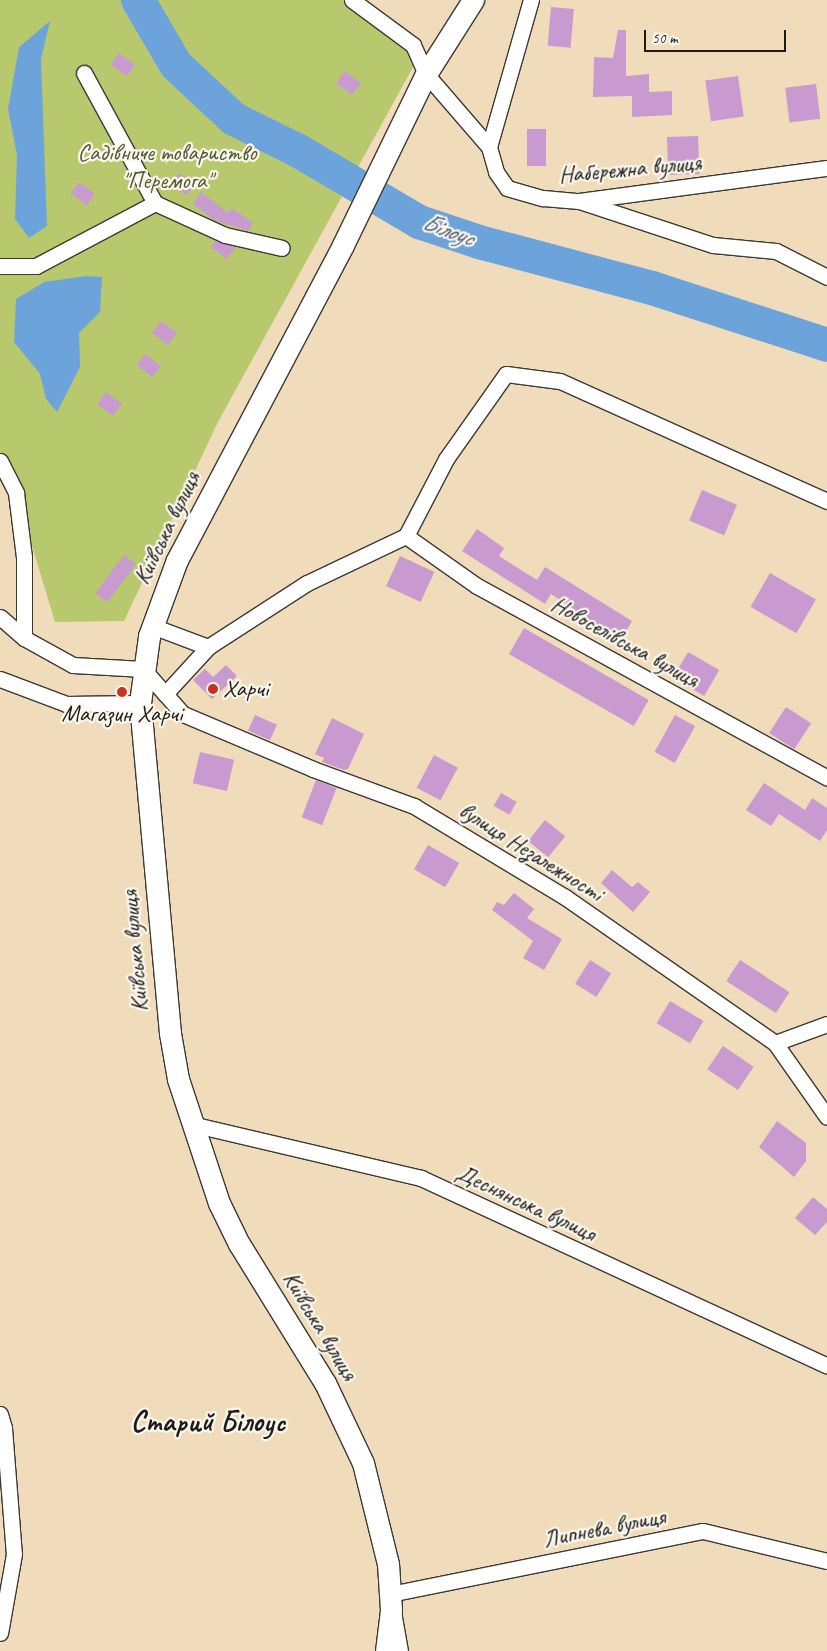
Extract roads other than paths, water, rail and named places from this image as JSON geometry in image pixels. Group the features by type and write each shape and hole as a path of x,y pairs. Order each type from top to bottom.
{"main road":[{"name":"Київська вулиця","path":"386,1651 390,1594 381,1524 363,1463 325,1383 239,1244 219,1202 191,1124 170,1033 140,703 143,670 152,626 177,560 342,245 426,74 473,0"}],"street":[{"name":"Набережна вулиця","path":"352,0 413,45 426,74 490,148 496,172 506,188 542,198 579,201 827,168"},
{"path":"490,148 531,0"},
{"path":"84,73 155,203 225,235 282,248"},
{"path":"579,201 713,245 776,251 827,277"},
{"path":"0,266 36,266 155,203"},
{"path":"165,694 208,646 307,583 406,536 446,459 506,374 560,381 827,501"},
{"path":"0,461 17,502 24,557 24,638"},
{"name":"Новоселівська вулиця","path":"406,536 477,586 827,778"},
{"path":"0,617 24,638 73,665 143,670"},
{"path":"152,626 208,646"},
{"name":"вулиця Незалежності","path":"143,670 183,714 313,769 414,806 565,897 775,1043 827,1117"},
{"path":"0,679 66,704 140,703"},
{"path":"775,1043 827,1024"},
{"name":"Деснянська вулиця","path":"191,1124 421,1178 827,1366"},
{"path":"0,1414 4,1428 14,1554 0,1633"},
{"name":"Липнева вулиця","path":"390,1594 703,1531 827,1561"},
{"path":"390,1594 400,1651"}],"water":[{"path":"50,21 41,59 47,226 29,238 15,219 17,155 8,109 19,47"},
{"path":"86,276 102,277 100,312 79,333 80,367 57,412 46,399 40,374 14,342 16,299 44,282"}],"waterway":[{"name":"Білоус","path":"138,0 176,65 234,119 297,150 419,222 479,242 652,288 827,345"}],"place":[{"name":"Харчі","path":"213,689"},
{"name":"Магазин Харчі","path":"122,692"}],"district":[{"name":"Старий Білоус","path":"208,1422"}],"park label":[{"name":"Садівниче товариство \"Перемога\"","path":"167,167"}]}
